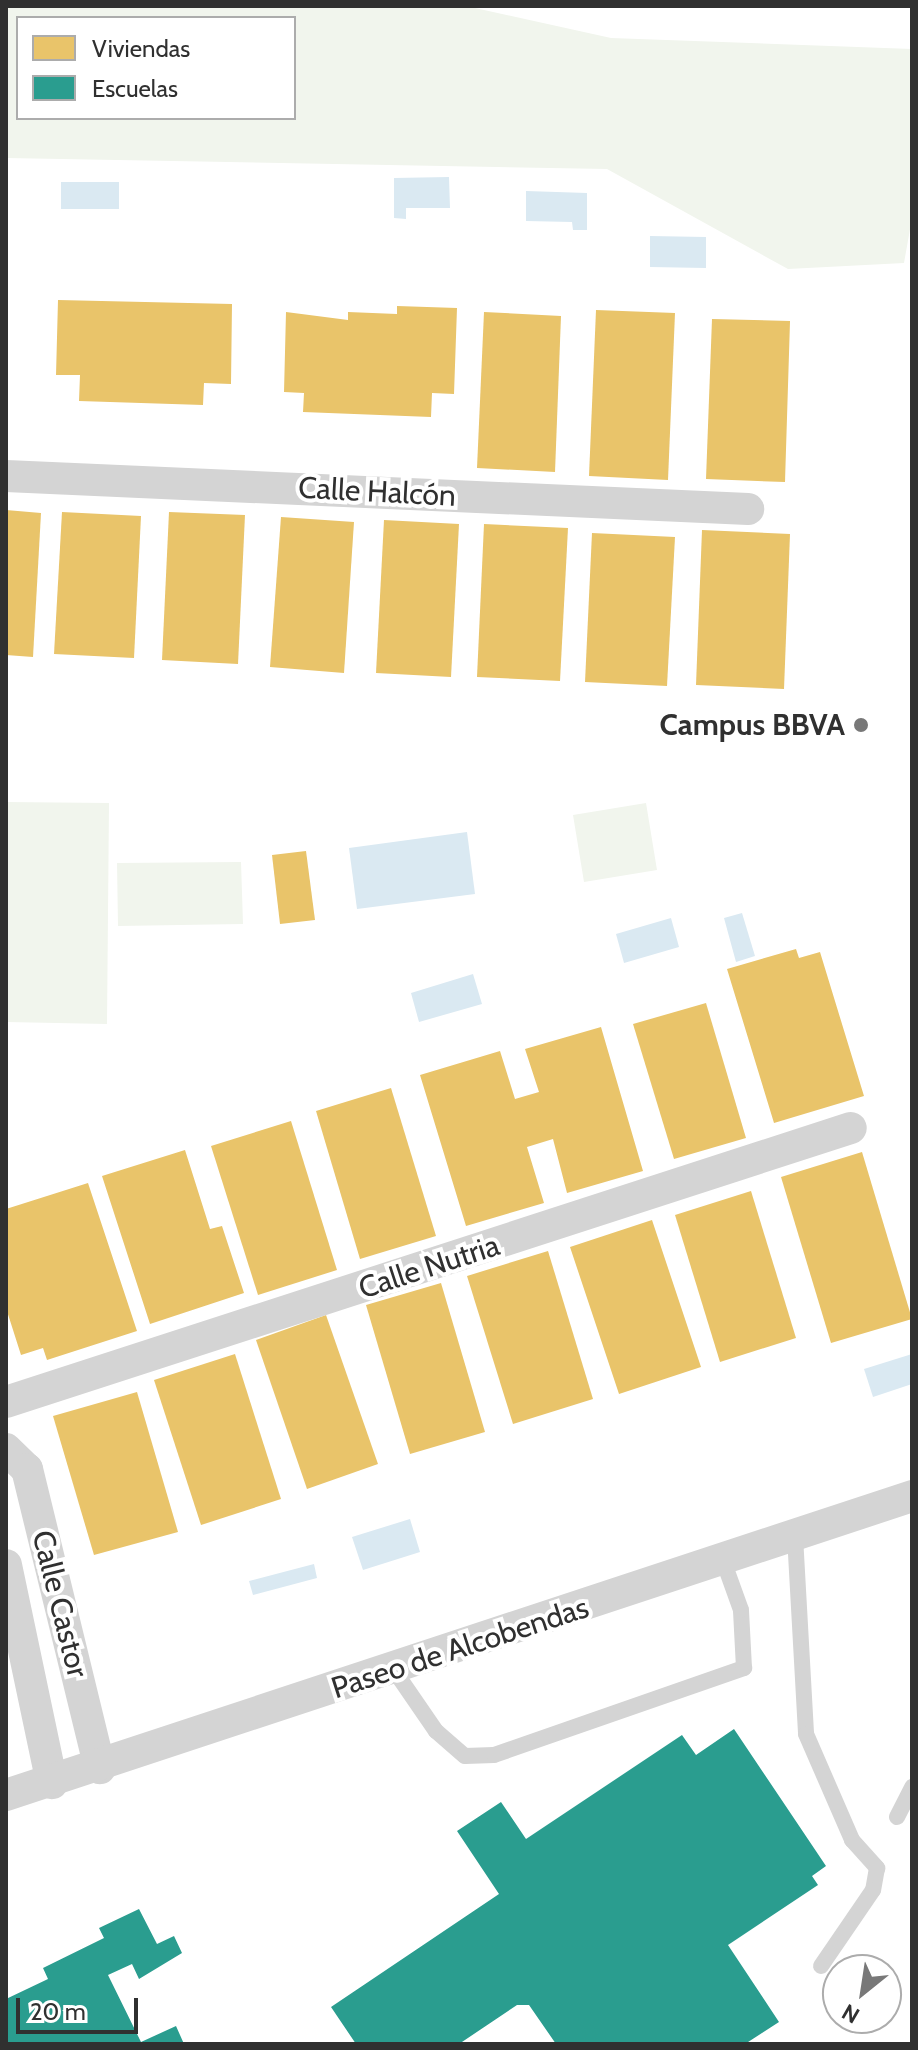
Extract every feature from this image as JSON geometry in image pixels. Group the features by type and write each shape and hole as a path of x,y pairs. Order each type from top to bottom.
{"street":[{"name":"Calle Halcón","path":"6,476 748,509"},
{"name":"Calle Nutria","path":"6,1402 851,1128"},
{"name":"Calle Castor","path":"6,1449 27,1469 100,1768"},
{"name":"Paseo de Alcobendas","path":"6,1795 100,1768 912,1496"},
{"name":"Calle Castor","path":"6,1565 52,1783"}],"lane":[{"path":"795,1536 806,1734 852,1840 877,1868 873,1890 821,1966"},
{"path":"394,1670 436,1731 465,1756 494,1755 744,1668 741,1610 723,1560"},
{"path":"897,1817 912,1787"}],"shaded area":[{"path":"6,6 466,6 611,38 912,49 912,218 904,263 788,269 607,169 6,158"},
{"path":"449,177 450,208 406,208 406,219 394,218 394,178"},
{"path":"61,182 119,182 119,209 61,209"},
{"path":"526,191 587,193 587,230 573,230 572,222 526,221"},
{"path":"650,236 706,237 706,268 650,267"},
{"path":"6,802 109,803 107,1024 6,1022"},
{"path":"646,803 657,870 584,882 573,815"},
{"path":"467,832 475,894 357,909 349,848"},
{"path":"241,862 243,924 118,926 117,863"},
{"path":"742,913 755,956 736,962 724,918"},
{"path":"671,918 679,947 624,963 616,934"},
{"path":"473,974 482,1004 419,1022 411,993"},
{"path":"912,1354 912,1384 873,1397 864,1369"},
{"path":"410,1519 420,1552 363,1570 352,1537"},
{"path":"314,1564 317,1578 253,1595 249,1581"}],"building: Viviendas":[{"path":"58,300 232,304 231,384 204,383 203,405 79,401 80,375 56,375"},
{"path":"397,306 457,308 454,394 432,393 431,417 303,412 304,393 284,392 286,312 348,320 348,312 397,314"},
{"path":"596,310 675,313 668,480 589,476"},
{"path":"484,312 561,316 555,472 477,468"},
{"path":"712,319 790,321 785,482 706,479"},
{"path":"6,510 41,513 33,657 6,655"},
{"path":"62,512 141,516 134,658 54,654"},
{"path":"169,512 245,515 238,664 162,660"},
{"path":"281,517 354,522 344,673 270,667"},
{"path":"384,520 459,524 451,677 376,673"},
{"path":"484,524 568,528 560,681 477,677"},
{"path":"702,530 790,534 784,689 696,685"},
{"path":"592,533 675,537 667,686 585,682"},
{"path":"306,851 315,920 280,924 272,855"},
{"path":"796,949 799,958 820,952 864,1096 774,1123 727,969"},
{"path":"706,1003 746,1138 674,1159 633,1024"},
{"path":"601,1027 643,1171 567,1193 553,1139 527,1147 544,1203 466,1226 420,1075 500,1051 515,1099 539,1092 525,1049"},
{"path":"391,1088 436,1236 360,1259 316,1111"},
{"path":"291,1121 337,1270 258,1295 211,1146"},
{"path":"185,1150 210,1229 222,1226 244,1293 150,1324 102,1176"},
{"path":"862,1152 912,1319 831,1343 781,1177"},
{"path":"88,1183 137,1331 47,1360 43,1348 21,1355 6,1308 6,1209"},
{"path":"751,1191 796,1338 720,1362 675,1215"},
{"path":"652,1220 701,1367 619,1394 570,1247"},
{"path":"548,1251 593,1399 513,1424 467,1276"},
{"path":"441,1283 485,1432 410,1454 366,1305"},
{"path":"326,1315 378,1464 307,1489 256,1340"},
{"path":"235,1354 281,1499 201,1525 154,1380"},
{"path":"137,1392 178,1532 94,1555 53,1416"}],"building: Escuelas":[{"path":"734,1729 826,1866 812,1876 818,1885 728,1945 779,2022 745,2044 556,2044 529,2005 517,2005 459,2044 356,2044 331,2007 499,1894 457,1831 501,1802 526,1839 682,1735 696,1755"},
{"path":"139,1909 157,1944 174,1936 182,1953 139,1979 132,1964 108,1975 141,2042 176,2026 184,2044 6,2044 6,1999 48,1979 43,1968 104,1938 99,1928"}],"place":[{"name":"Campus BBVA","path":"861,725"}]}
